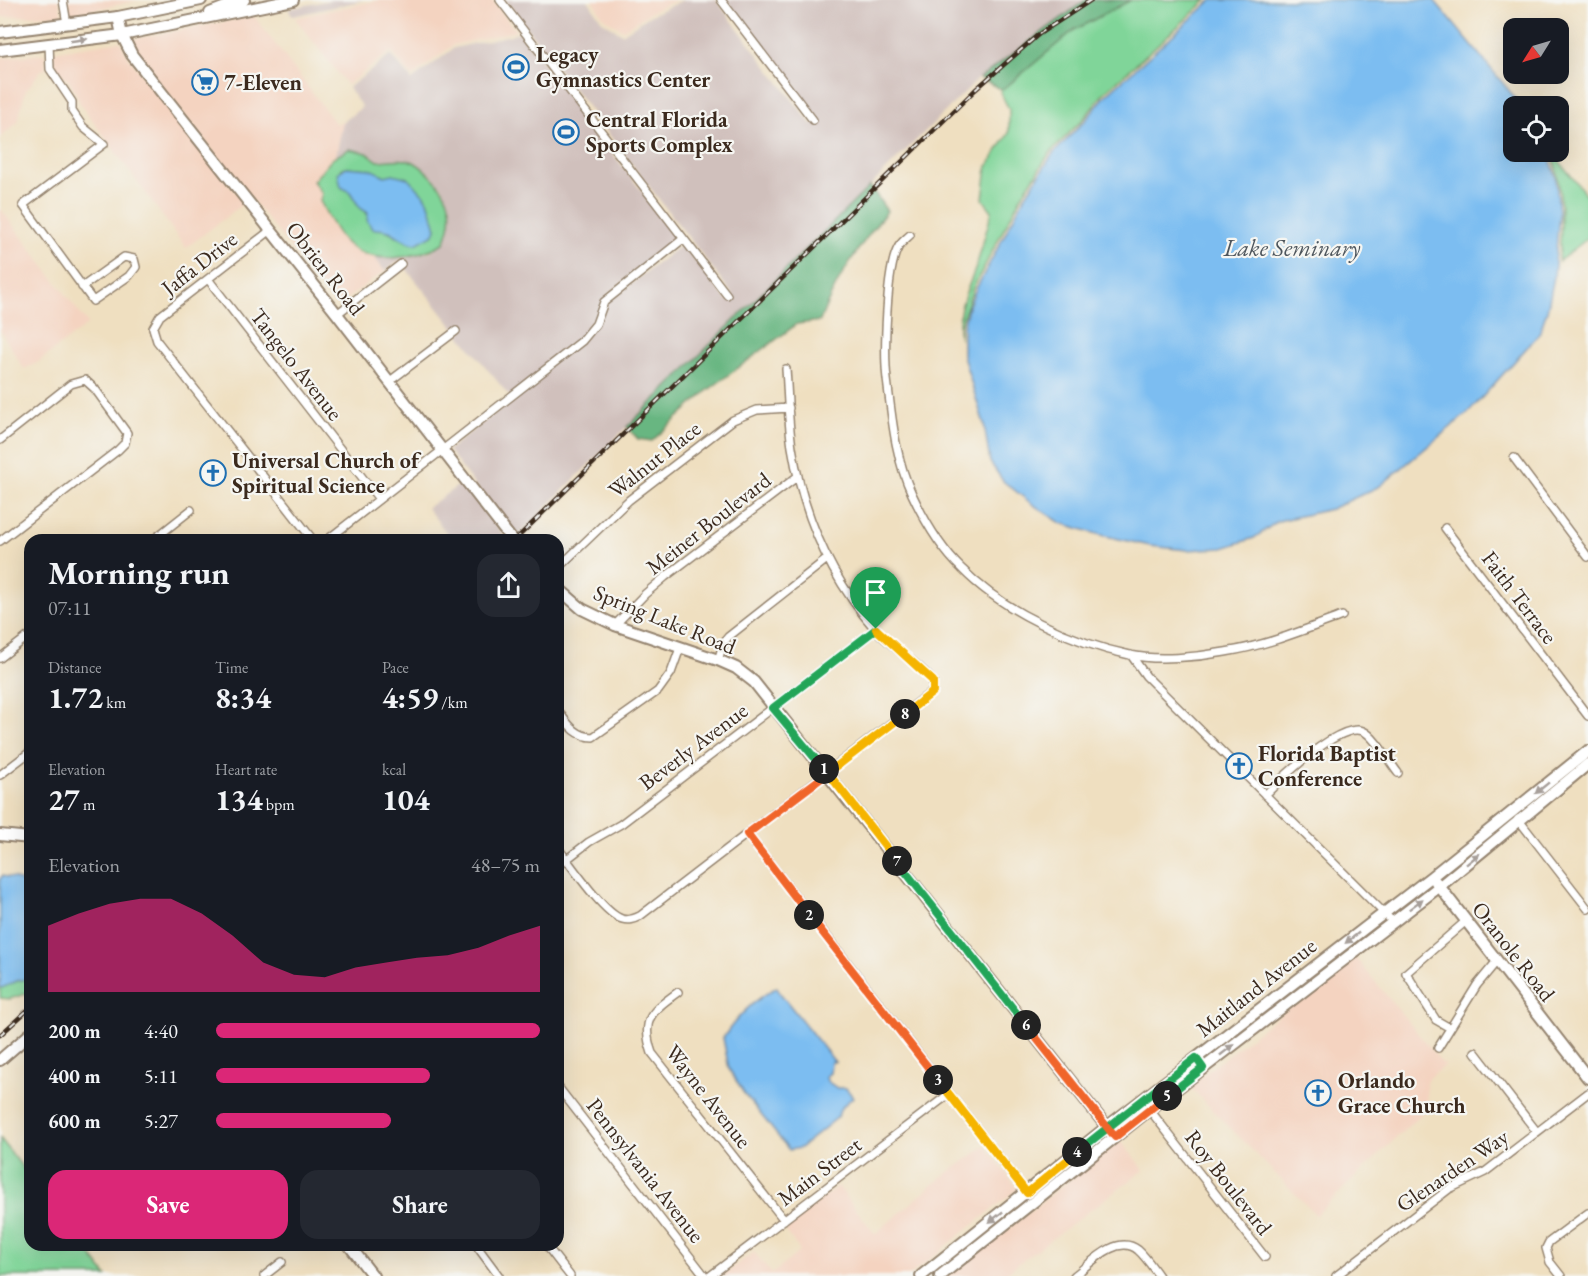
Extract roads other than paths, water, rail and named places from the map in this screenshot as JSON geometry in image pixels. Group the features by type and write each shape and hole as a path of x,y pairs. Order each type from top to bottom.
{"main road":[{"path":"0,32 118,17 201,0"},
{"path":"193,21 244,0"},
{"path":"0,50 122,35 193,21 256,4 293,0"},
{"name":"Obrien Road","path":"118,17 122,35 132,55 390,381 507,534"},
{"name":"Spring Lake Road","path":"564,593 582,609 615,625 718,660 736,668 754,682 1115,1137"},
{"name":"Maitland Avenue","path":"923,1275 1107,1127 1431,877 1588,752"},
{"name":"Maitland Avenue","path":"940,1276 1149,1110 1440,886 1588,764"},
{"path":"0,834 24,837"},
{"name":"Oranole Road","path":"1431,877 1588,1078"},
{"path":"1264,1006 1283,1006"},
{"path":"0,1060 24,1039"},
{"path":"354,1251 373,1276"}],"street":[{"path":"63,0 67,24"},
{"path":"500,0 728,295"},
{"path":"721,0 813,120"},
{"path":"49,45 50,69 72,102 72,111 83,127 104,144 23,204 82,287 93,301 129,276 136,267 134,259 124,257 82,287"},
{"name":"Jaffa Drive","path":"271,230 160,316 153,328 157,341 308,534"},
{"path":"910,235 897,249 888,299 886,369 896,445 911,494 944,548 962,569 987,591 1063,635 1131,655 1170,657 1232,651 1287,636 1342,616"},
{"path":"335,534 589,334 596,324 604,302 683,239"},
{"path":"337,314 401,264"},
{"name":"Tangelo Avenue","path":"208,279 379,500"},
{"path":"390,381 456,331"},
{"path":"564,856 608,911 624,920 640,916 928,696 934,687 929,677 876,629 856,604 827,559 812,525 798,477 792,446 786,369"},
{"path":"0,440 71,384 85,380 95,389 124,426 128,438 118,450 0,541"},
{"name":"Walnut Place","path":"564,562 629,500 733,420 757,410 789,408"},
{"path":"1514,458 1588,557"},
{"name":"Meiner Boulevard","path":"615,625 665,577 798,477"},
{"path":"161,534 191,510"},
{"name":"Faith Terrace","path":"1445,528 1588,716"},
{"path":"718,660 724,642 733,632 827,559"},
{"name":"Beverly Avenue","path":"564,862 590,842 621,824 876,629"},
{"path":"0,658 24,640"},
{"path":"564,719 569,726 585,737 593,737 658,691 671,674 680,648"},
{"path":"1131,655 1146,676 1393,922"},
{"path":"1265,795 1299,762 1352,730 1365,731 1398,773"},
{"path":"0,775 24,757"},
{"path":"1512,812 1588,909"},
{"path":"747,834 1034,1202"},
{"path":"1450,1028 1437,1020 1406,973 1466,921"},
{"path":"1438,1048 1477,984 1497,961"},
{"name":"Wayne Avenue","path":"678,992 654,1010 648,1019 646,1029 652,1053 784,1220"},
{"path":"1474,1052 1537,1132"},
{"path":"1196,1058 1203,1068"},
{"name":"Glenarden Way","path":"1336,1276 1449,1189 1485,1173 1588,1093"},
{"name":"Main Street","path":"710,1276 949,1094"},
{"name":"Pennsylvania Avenue","path":"564,1095 705,1276"},
{"name":"Roy Boulevard","path":"1142,1100 1265,1257"},
{"path":"1561,1276 1550,1262 1546,1248 1550,1242 1588,1213"},
{"path":"1074,1276 1109,1249 1119,1245 1134,1247 1140,1251 1159,1276"},
{"path":"480,1251 499,1276"},
{"path":"551,1251 570,1276"},
{"path":"264,1276 282,1262"}],"water":[{"name":"Lake Seminary","path":"1212,0 1434,0 1514,96 1503,96 1503,162 1551,162 1556,177 1559,214 1554,277 1547,311 1539,334 1470,411 1380,486 1331,509 1278,521 1254,538 1223,548 1187,550 1150,546 1061,523 1003,481 990,462 984,424 963,356 963,327 968,307 977,287 1023,200 1052,155 1106,95"},
{"path":"346,167 370,169 385,176 393,174 408,178 423,194 430,206 436,229 434,234 416,244 386,230 372,229 367,220 368,213 360,208 350,192 341,187 338,173"},
{"path":"2,876 14,878 24,883 24,979 2,988 0,987 0,879"},
{"path":"777,987 835,1062 831,1062 830,1073 826,1076 827,1081 837,1088 846,1088 853,1097 840,1109 838,1117 800,1148 789,1150 743,1092 729,1069 723,1038 747,1009"}],"railway":[{"path":"521,534 975,90 1039,34 1091,0"},
{"path":"0,1035 24,1013"}],"place":[{"name":"Legacy Gymnastics Center","path":"516,67"},
{"name":"7-Eleven","path":"205,82"},
{"name":"Central Florida Sports Complex","path":"566,132"},
{"name":"Universal Church of Spiritual Science","path":"213,473"},
{"name":"Florida Baptist Conference","path":"1239,766"},
{"name":"Orlando Grace Church","path":"1318,1093"}]}
